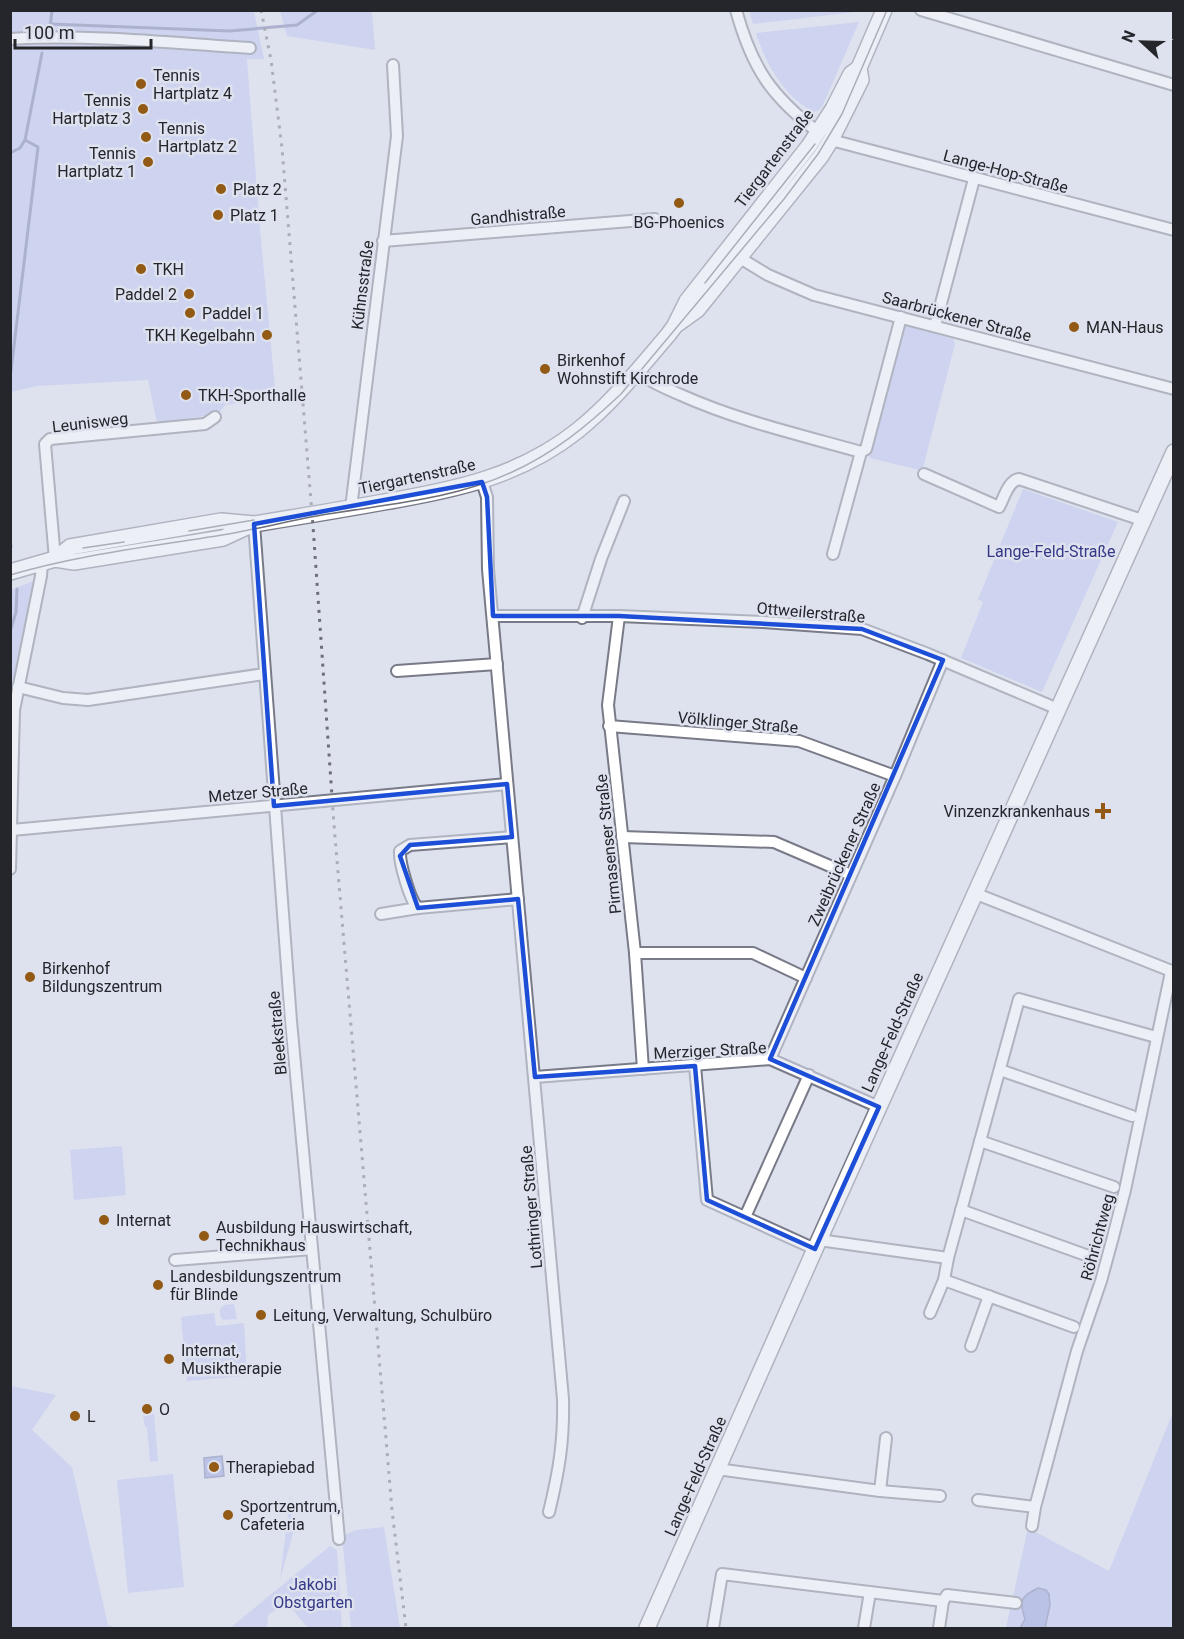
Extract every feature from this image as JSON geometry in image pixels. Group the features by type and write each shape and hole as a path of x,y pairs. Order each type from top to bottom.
{"main road":[{"name":"Tiergartenstraße","path":"674,327 697,310 801,182 825,136 833,110 851,74 860,68 884,10"},
{"name":"Tiergartenstraße","path":"10,572 48,561 74,562 223,538 254,524 447,491 482,482 546,453 575,432 613,398 637,372 674,327 687,301 707,273 795,164 825,136"},
{"name":"Lange-Feld-Straße","path":"647,1629 817,1244 1173,452"}],"street":[{"path":"736,10 749,52 767,83 779,99 825,136"},
{"path":"921,10 1173,85"},
{"path":"10,39 36,37 250,48"},
{"name":"Kühnsstraße","path":"351,508 397,136 393,65"},
{"name":"Lange-Hop-Straße","path":"825,136 974,179 1173,230"},
{"path":"935,326 974,179"},
{"name":"Gandhistraße","path":"383,241 655,219"},
{"name":"Saarbrückener Straße","path":"740,258 768,275 814,296 1173,389"},
{"path":"833,554 861,452 866,449 901,317"},
{"path":"637,372 646,380 700,404 762,425 861,452"},
{"name":"Leunisweg","path":"10,869 14,710 41,576 48,561 45,444 50,439 205,424 215,417"},
{"path":"924,474 999,507 1011,483 1014,479 1019,478 1142,520"},
{"name":"Lothringer Straße","path":"482,482 487,497 488,569 563,1399 564,1430 560,1469 549,1512"},
{"path":"582,618 607,540 624,501"},
{"name":"Bleekstraße","path":"254,524 291,1021 339,1539"},
{"name":"Ottweilerstraße","path":"493,616 582,618 619,616 862,629 943,660 1058,709"},
{"name":"Pirmasenser Straße","path":"619,616 608,705 609,726 635,953 643,1068"},
{"name":"Zweibrückener Straße","path":"770,1059 895,776 943,660"},
{"path":"398,671 497,664"},
{"path":"18,687 63,698 88,700 264,674"},
{"name":"Völklinger Straße","path":"609,726 799,741 895,776"},
{"name":"Metzer Straße","path":"12,830 507,784"},
{"path":"418,908 414,905 408,887 399,856 400,851 410,845 512,837"},
{"path":"622,837 774,842 851,875"},
{"path":"974,893 1172,972"},
{"path":"381,914 418,908 518,899"},
{"path":"635,953 753,953 806,978"},
{"name":"Röhrichtweg","path":"1032,1526 1035,1506 1074,1362 1107,1262 1125,1190 1156,1037 1172,972"},
{"path":"930,1313 944,1280 948,1258 1019,999 1156,1037"},
{"name":"Merziger Straße","path":"535,1077 770,1059 879,1107"},
{"path":"695,1066 706,1200 817,1244 948,1258"},
{"path":"1000,1070 1132,1116"},
{"path":"745,1217 808,1075"},
{"path":"980,1141 1114,1187"},
{"path":"961,1210 1094,1258"},
{"path":"175,1260 312,1249"},
{"path":"944,1280 1074,1327"},
{"path":"971,1346 989,1296"},
{"path":"880,1491 886,1438"},
{"path":"717,1469 880,1491 940,1496"},
{"path":"978,1500 1035,1506"},
{"path":"713,1629 722,1574 943,1601"},
{"path":"864,1629 870,1592"},
{"path":"939,1629 943,1601 947,1595 1016,1604"}],"highlighted area":[{"path":"482,482 487,497 493,616 619,616 862,629 943,660 770,1059 879,1107 815,1249 707,1200 695,1066 535,1077 518,899 418,908 400,856 410,845 512,837 507,784 274,806 254,524"}],"green space":[{"path":"749,10 864,11 753,24"},
{"name":"TKH","path":"11,11 254,11 264,59 247,59 276,398 225,405 218,414 157,423 148,380 37,386 11,392"},
{"path":"280,11 372,11 375,50 287,36"},
{"path":"859,22 822,107 814,112 794,98 777,78 756,33"},
{"path":"907,326 953,339 955,344 923,468 919,470 870,458 868,454 902,328"},
{"name":"Lange-Feld-Straße","path":"1023,489 1118,522 1042,692 961,658 983,602 978,599"},
{"path":"33,581 11,692 11,590"},
{"path":"122,1146 126,1195 74,1200 70,1150"},
{"path":"234,1304 237,1319 223,1320 220,1316 220,1309 224,1305"},
{"path":"214,1313 216,1326 244,1323 247,1376 187,1381 181,1317"},
{"path":"11,1386 56,1395 32,1430 72,1467 108,1625 116,1628 11,1628"},
{"path":"1173,1412 1173,1628 1006,1628 1028,1528 1109,1571"},
{"path":"154,1414 158,1461 150,1462 147,1427 145,1427 143,1415"},
{"path":"173,1474 184,1587 128,1593 117,1480"},
{"path":"290,1496 293,1523 296,1523 280,1580"},
{"path":"384,1527 400,1628 351,1628 342,1536 356,1530"},
{"name":"Jakobi Obstgarten","path":"330,1546 337,1550 342,1628 308,1628 286,1602 268,1615 267,1628 230,1628"}],"shaded area":[{"name":"Therapiebad","path":"222,1456 224,1476 205,1478 204,1458"},
{"path":"1038,1588 1046,1590 1049,1594 1050,1605 1045,1628 1020,1628 1025,1619 1022,1608 1024,1597"}],"waterway":[{"path":"50,28 52,10"},
{"path":"50,24 230,31 297,25 318,10"},
{"path":"10,379 38,147 25,140 42,53"},
{"path":"10,153 20,148 25,140"},
{"path":"10,538 11,547"},
{"path":"10,632 16,612 17,589"}],"tram line":[{"path":"10,575 94,555 234,533 316,516 444,495 489,482 526,465 555,448 621,394 784,199 818,154 842,114 887,10"},
{"path":"705,283 815,144"},
{"path":"189,531 254,520"},
{"path":"83,548 124,542"}],"railway":[{"path":"261,10 271,60 282,148 313,526 334,825 392,1510 406,1628"}],"place":[{"name":"Tennis Hartplatz 4","path":"141,84"},
{"name":"Tennis Hartplatz 3","path":"143,109"},
{"name":"Tennis Hartplatz 2","path":"146,137"},
{"name":"Tennis Hartplatz 1","path":"148,162"},
{"name":"Platz 2","path":"221,189"},
{"name":"BG-Phoenics","path":"679,203"},
{"name":"Platz 1","path":"218,215"},
{"name":"TKH","path":"141,269"},
{"name":"Paddel 2","path":"189,294"},
{"name":"Paddel 1","path":"190,313"},
{"name":"MAN-Haus","path":"1074,327"},
{"name":"TKH Kegelbahn","path":"267,335"},
{"name":"Birkenhof Wohnstift Kirchrode","path":"545,369"},
{"name":"TKH-Sporthalle","path":"186,395"},
{"name":"Vinzenzkrankenhaus","path":"1103,811"},
{"name":"Birkenhof Bildungszentrum","path":"30,977"},
{"name":"Internat","path":"104,1220"},
{"name":"Ausbildung Hauswirtschaft, Technikhaus","path":"204,1236"},
{"name":"Landesbildungszentrum für Blinde","path":"158,1285"},
{"name":"Leitung, Verwaltung, Schulbüro","path":"261,1315"},
{"name":"Internat, Musiktherapie","path":"169,1359"},
{"name":"O","path":"147,1409"},
{"name":"L","path":"75,1416"},
{"name":"Therapiebad","path":"214,1467"},
{"name":"Sportzentrum, Cafeteria","path":"228,1515"}]}
